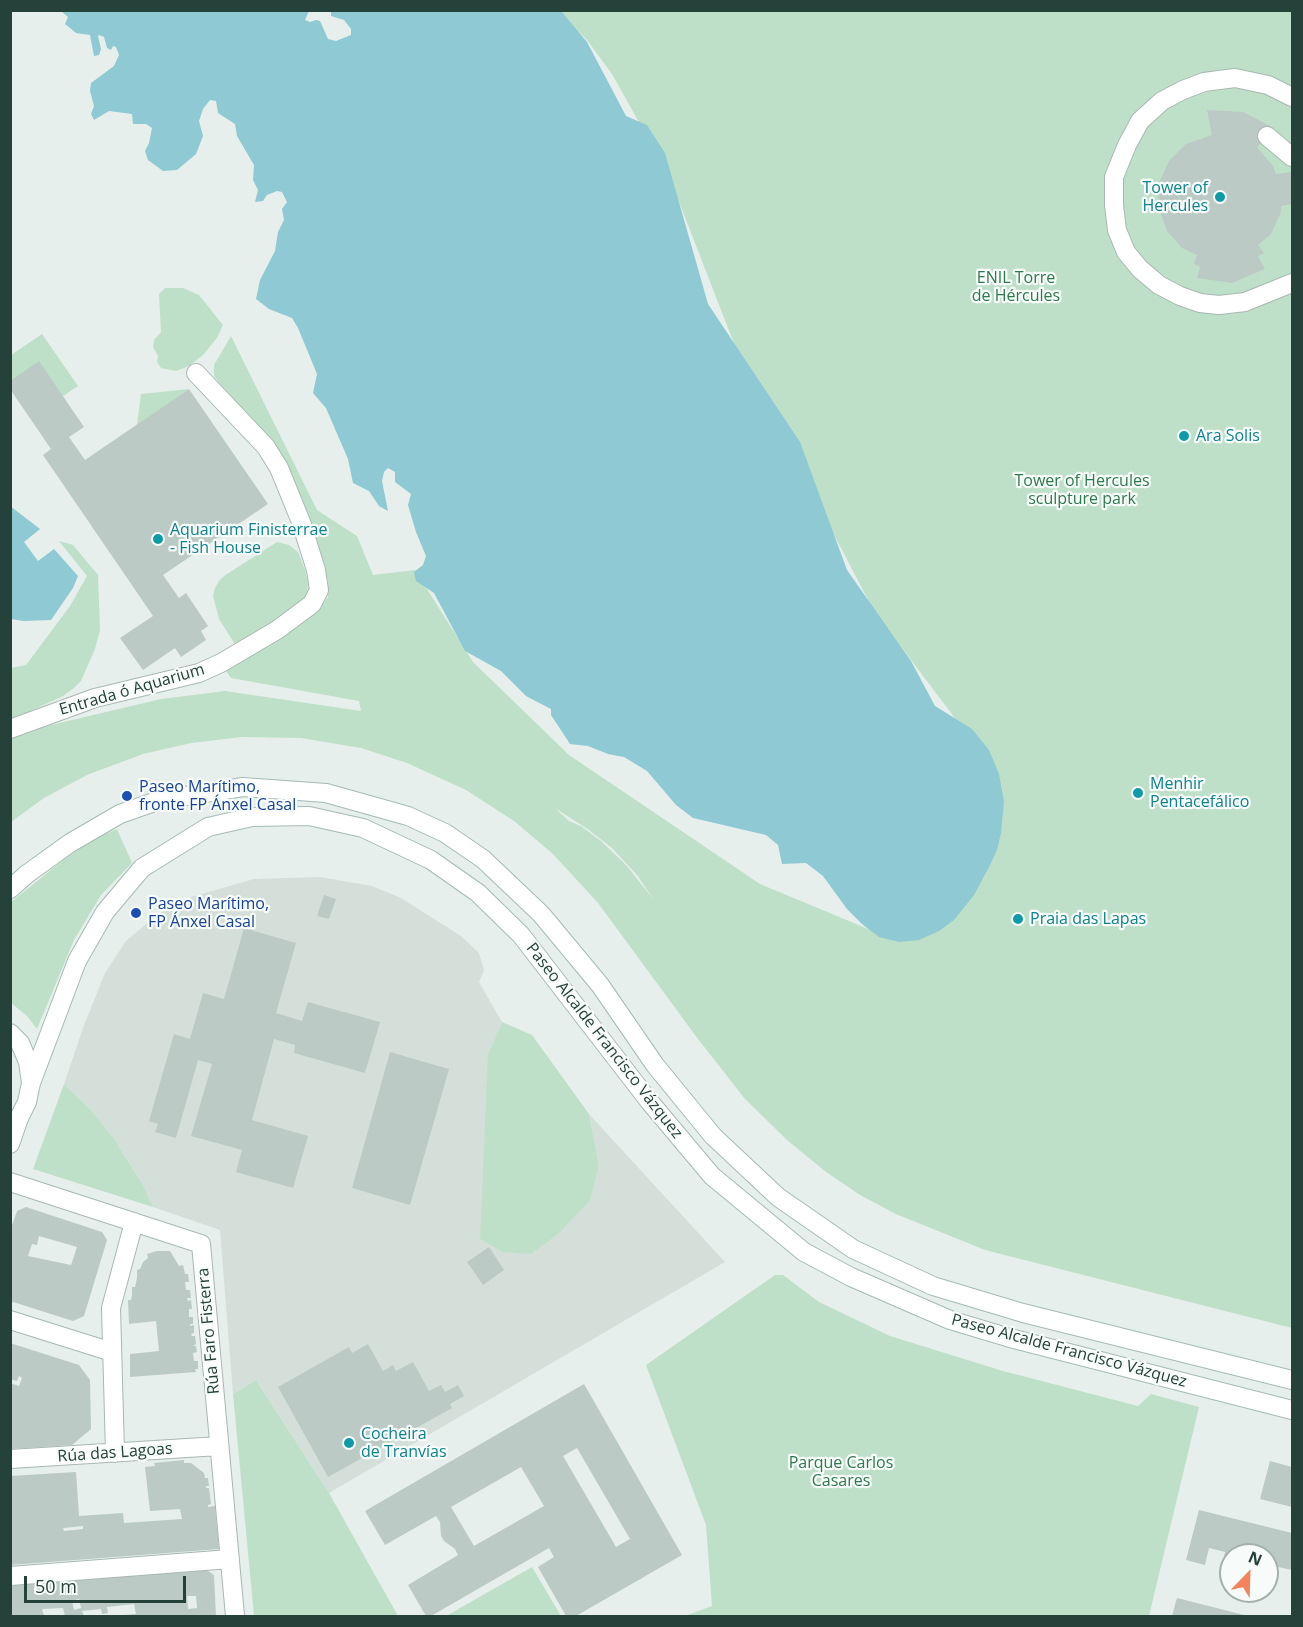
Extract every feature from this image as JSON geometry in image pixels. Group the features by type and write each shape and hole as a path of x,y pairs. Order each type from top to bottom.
{"main road":[{"path":"1293,97 1268,85 1235,78 1204,82 1183,90 1162,101 1140,122 1127,145 1114,177 1117,231 1126,252 1159,285 1200,303 1219,305 1245,302 1293,283"},
{"path":"1293,146 1267,136 1293,157"},
{"name":"Entrada ó Aquarium","path":"10,729 95,698 176,679 221,663 278,630 312,604 319,590 316,570 301,522 279,468 266,447 196,373"},
{"name":"Paseo Alcalde Francisco Vázquez","path":"10,889 70,843 120,814 160,800 243,787 326,793 408,816 445,833 483,859 541,914 600,985 655,1065 713,1136 778,1197 853,1248 933,1286 955,1293 1023,1313 1293,1380"},
{"name":"Paseo Alcalde Francisco Vázquez","path":"10,1144 15,1123 27,1102 31,1083 77,961 105,912 142,868 208,827 252,817 309,816 363,828 431,860 478,893 521,935 649,1101 712,1176 804,1252 862,1282 950,1320 1010,1338 1293,1410"},
{"path":"10,1033 20,1043 28,1062 31,1083"},
{"name":"Rúa Faro Fisterra","path":"10,1182 201,1244 235,1617"},
{"path":"115,1453 111,1308 134,1222"},
{"path":"10,1320 112,1352"},
{"name":"Rúa das Lagoas","path":"10,1459 219,1446"},
{"path":"10,1576 230,1558"}],"shaded area":[{"path":"320,877 372,886 401,898 461,936 479,953 484,970 479,982 502,1022 488,1054 599,1165 589,1114 725,1262 329,1493 256,1380 233,1394 220,1230 153,1207 143,1185 113,1137 90,1109 64,1084 105,973 126,941 158,914 191,897 254,879"}],"green space":[{"name":"Tower of Hercules sculpture park","path":"557,11 1292,11 1292,1328 985,1250 896,1214 860,1195 826,1172 787,1140 745,1099 598,903 553,854 514,821 466,790 407,763 361,748 301,738 242,737 191,743 143,754 87,775 44,798 11,822 11,739 34,729 161,699 225,691 361,711 359,701 231,678 226,671 316,612 328,597 328,581 320,550 288,474 214,376 214,365 231,336 317,510 357,536 373,575 415,570 473,662 569,755 760,884 873,931 976,746 874,611 735,346 669,176 612,74 587,40","holes":["555,808 589,830 612,848 637,875 654,900 626,865 601,841 581,826 569,821"]},
{"path":"165,288 183,288 199,295 223,325 217,338 203,355 189,366 176,371 161,368 153,347 154,340 161,332 159,294"},
{"path":"42,334 78,386 63,396 11,381 11,355"},
{"path":"189,389 137,425 141,394"},
{"path":"59,541 73,545 98,575 100,630 95,649 81,681 74,688 63,696 11,720 11,668 26,665 70,606 87,576"},
{"path":"277,542 289,545 298,552 308,584 307,595 297,605 236,646 219,619 213,596 215,588 224,576"},
{"path":"117,829 132,863 101,895 74,940 37,1029 27,1016 11,1003 11,902 67,857 98,837"},
{"path":"502,1022 532,1035 589,1114 599,1165 590,1200 559,1233 531,1254 503,1252 480,1239 488,1054"},
{"path":"64,1084 90,1109 113,1137 143,1185 153,1207 33,1169"},
{"name":"Parque Carlos Casares","path":"775,1275 783,1275 819,1302 890,1336 1003,1371 1138,1406 1151,1394 1199,1407 1149,1616 685,1616 712,1606 706,1525 646,1365"},
{"path":"256,1380 329,1493 398,1616 254,1616 233,1394"},
{"path":"532,1567 561,1616 446,1616"}],"water":[{"path":"61,11 309,11 305,20 320,21 328,39 336,41 351,35 351,29 344,20 331,16 331,11 561,11 587,42 626,116 647,125 665,153 708,304 800,442 847,570 911,661 935,706 972,729 989,750 999,774 1004,802 1001,833 997,850 974,895 954,920 939,931 919,940 899,942 879,937 847,909 823,876 806,863 782,864 778,845 766,835 693,818 676,805 647,771 624,757 608,754 588,746 570,744 551,715 551,709 526,696 501,671 465,651 434,593 416,581 414,572 423,565 426,556 408,505 411,494 395,482 395,472 388,468 384,472 382,481 388,511 379,506 369,491 353,483 348,459 326,408 313,393 317,374 298,328 292,318 269,309 256,299 260,280 275,251 278,232 284,220 282,209 287,202 282,192 277,191 267,195 263,201 255,202 258,190 253,180 254,165 237,136 235,124 218,113 216,101 210,100 203,109 199,121 203,136 196,154 177,170 163,171 148,160 145,151 152,128 146,124 133,124 132,114 109,111 94,120 91,114 94,106 90,91 91,83 114,66 119,55 116,47 113,46 111,50 107,48 104,37 99,35 101,49 99,55 94,56 90,35 76,33 65,24 68,17"},
{"path":"10,506 40,529 24,542 38,561 54,549 78,576 73,588 51,620 11,619"}],"building":[{"path":"1207,110 1243,112 1274,128 1257,147 1273,166 1276,174 1292,172 1292,204 1281,206 1281,212 1271,234 1258,245 1264,253 1258,256 1265,269 1232,283 1197,278 1200,267 1194,264 1197,255 1182,248 1167,231 1158,206 1159,183 1169,161 1186,144 1212,135"},
{"name":"Aquarium Finisterrae - Fish House","path":"39,361 84,427 69,437 85,460 189,389 268,504 163,575 179,598 186,593 208,626 201,631 206,640 181,657 175,648 143,670 120,638 153,616 43,455 51,449 10,389 10,381"},
{"path":"324,895 336,899 329,919 317,916"},
{"path":"244,928 296,943 276,1013 302,1021 308,1002 380,1022 365,1073 294,1053 295,1045 274,1039 252,1120 308,1136 293,1188 236,1172 242,1150 191,1136 212,1064 198,1060 176,1138 155,1132 158,1124 149,1121 174,1034 190,1039 203,993 224,999"},
{"path":"390,1052 449,1069 410,1205 352,1188"},
{"path":"26,1207 102,1232 107,1240 84,1316 73,1321 10,1301 10,1231 17,1211","holes":["39,1236 77,1247 71,1265 28,1256 32,1244 37,1245"]},
{"path":"489,1247 504,1270 483,1285 467,1262"},
{"path":"170,1251 179,1266 183,1265 185,1274 188,1274 189,1282 185,1282 186,1290 190,1290 191,1298 187,1298 188,1301 191,1300 192,1309 189,1309 189,1317 193,1317 193,1324 190,1326 194,1325 194,1333 191,1334 195,1336 196,1344 193,1346 196,1346 197,1352 193,1353 194,1361 198,1361 198,1369 195,1369 196,1372 130,1377 130,1354 159,1351 156,1321 129,1324 128,1300 131,1300 132,1287 135,1287 137,1270 148,1258 147,1254"},
{"path":"10,1343 79,1365 90,1380 91,1429 72,1445 10,1449 10,1383 19,1386 22,1378 19,1376 17,1381 10,1379"},
{"name":"Cocheira de Tranvías","path":"368,1344 383,1371 393,1365 396,1371 413,1362 429,1391 441,1385 445,1392 458,1385 464,1396 450,1404 452,1408 328,1477 278,1387 349,1347 352,1353"},
{"path":"584,1384 682,1555 576,1616 566,1616 538,1567 554,1557 549,1548 431,1616 426,1616 408,1585 458,1555 441,1536 440,1522 436,1516 385,1545 365,1511","holes":["577,1448 630,1539 616,1547 563,1456","521,1467 544,1506 474,1546 451,1507"]},
{"path":"184,1460 184,1463 191,1463 204,1473 205,1478 208,1478 209,1486 206,1488 209,1488 211,1504 208,1507 215,1506 219,1549 10,1565 10,1476 76,1472 79,1516 123,1513 124,1523 182,1519 180,1509 150,1511 145,1467 155,1466 154,1463","holes":["83,1526 83,1529 64,1531 63,1528"]},
{"path":"1270,1461 1292,1467 1292,1507 1260,1499"},
{"path":"1199,1510 1292,1533 1292,1570 1279,1567 1279,1543 1219,1543 1219,1550 1209,1548 1205,1565 1186,1560"},
{"path":"204,1568 214,1575 216,1616 124,1616 136,1614 134,1604 107,1607 108,1613 102,1614 101,1609 82,1611 84,1616 65,1616 63,1608 42,1609 44,1616 10,1616 10,1583","holes":["187,1596 196,1596 197,1608 188,1609","79,1599 81,1608 74,1610 72,1601"]},
{"path":"1177,1598 1248,1616 1172,1616"}],"place":[{"name":"Tower of Hercules","path":"1220,197"},
{"name":"Ara Solis","path":"1184,436"},
{"name":"Aquarium Finisterrae - Fish House","path":"158,539"},
{"name":"Menhir Pentacefálico","path":"1138,793"},
{"name":"Paseo Marítimo, fronte FP Ánxel Casal","path":"127,796"},
{"name":"Paseo Marítimo, FP Ánxel Casal","path":"136,913"},
{"name":"Praia das Lapas","path":"1018,919"},
{"name":"Cocheira de Tranvías","path":"349,1443"}],"park label":[{"name":"ENIL Torre de Hércules","path":"1016,287"}]}
